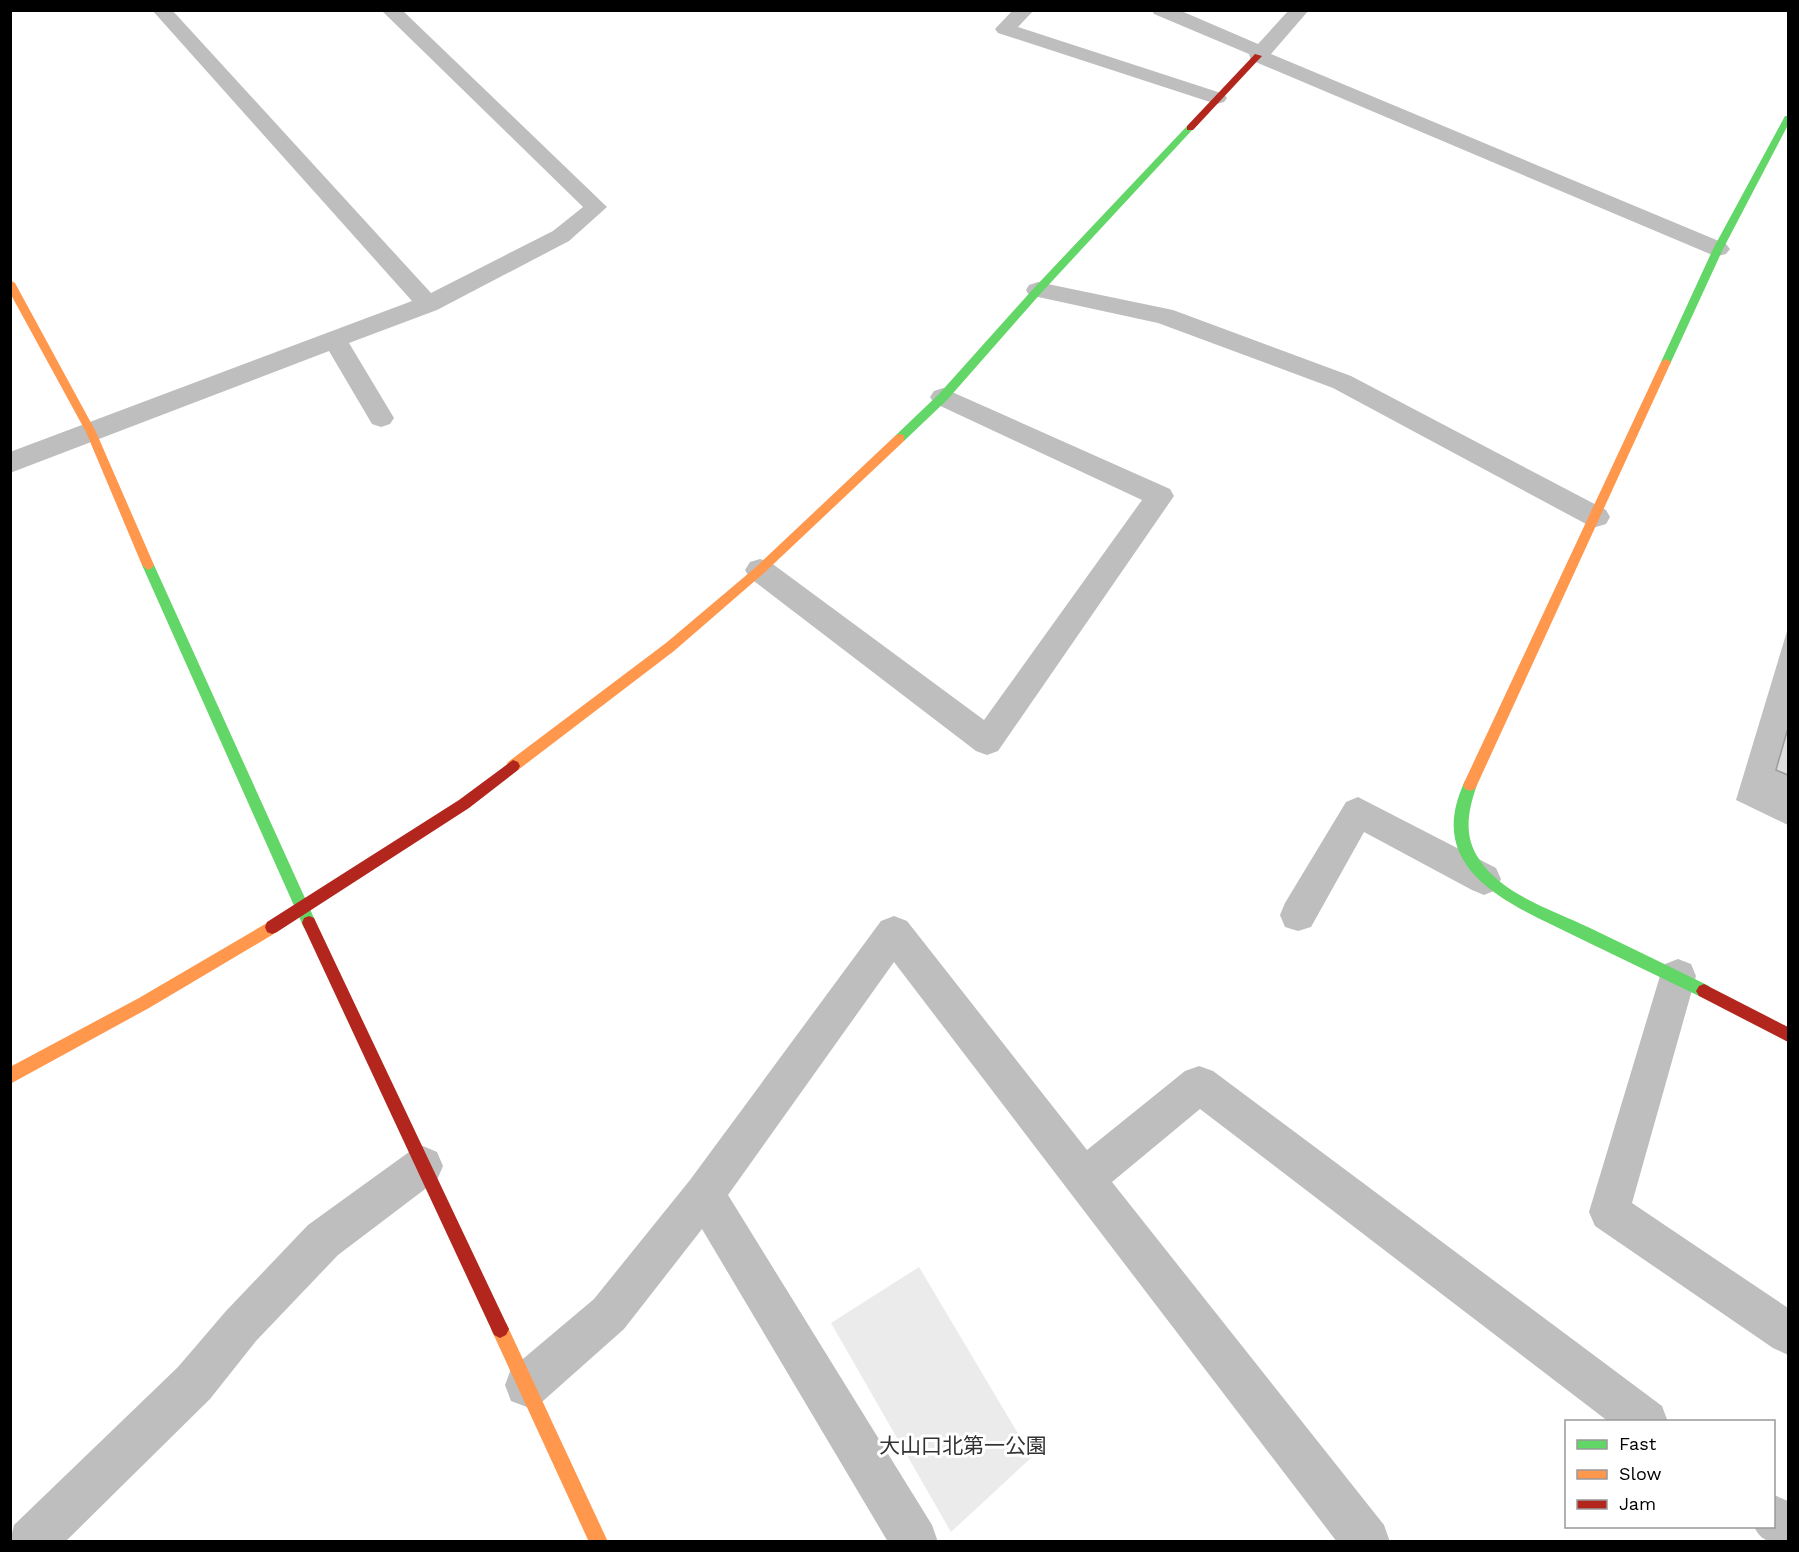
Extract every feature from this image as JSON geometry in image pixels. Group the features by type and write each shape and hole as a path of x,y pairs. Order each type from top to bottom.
{"street":[{"path":"161,10 428,304"},
{"path":"10,463 428,304 561,236 596,207 390,10"},
{"path":"1025,10 1005,29 1217,98"},
{"path":"1161,10 1718,249"},
{"path":"10,1076 144,1003 303,909 465,804 670,647 760,570 943,397 1038,290 1300,10"},
{"path":"1484,879 1468,856 1459,825 1462,801 1596,517 1718,249 1788,118"},
{"path":"10,283 91,432 178,636 599,1542"},
{"path":"1038,290 1164,316 1342,382 1596,517"},
{"path":"334,339 381,418"},
{"path":"760,570 987,741 1160,496 943,397"},
{"path":"1298,915 1358,812 1484,879 1511,896 1678,976 1788,1035"},
{"path":"527,1385 609,1314 704,1194 894,933 1367,1542"},
{"path":"1678,976 1609,1212 1788,1333"},
{"path":"1085,1178 1199,1085 1643,1420"},
{"path":"32,1542 194,1383 241,1326 324,1240 423,1166"},
{"path":"704,1194 915,1542"},
{"path":"1775,1519 1788,1529"}],"green space":[{"name":"大山口北第一公園","path":"919,1267 1032,1457 951,1532 831,1323"}],"building":[{"path":"1788,728 1788,775 1776,770"}],"traffic: fast":[{"path":"1666,362 1718,249 1788,118"},
{"path":"900,438 943,397 1038,290 1190,128"},
{"path":"148,565 309,923"},
{"path":"1470,785 1463,803 1462,836 1466,850 1484,877 1513,898 1704,991"}],"traffic: slow":[{"path":"10,283 91,432 148,565"},
{"path":"1470,785 1666,362"},
{"path":"513,766 670,647 760,570 900,438"},
{"path":"10,1076 144,1003 272,927"},
{"path":"500,1329 599,1542"}],"traffic: jam":[{"path":"1190,128 1258,56"},
{"path":"272,927 464,804 513,766"},
{"path":"309,923 500,1329"},
{"path":"1704,991 1788,1035"}]}
